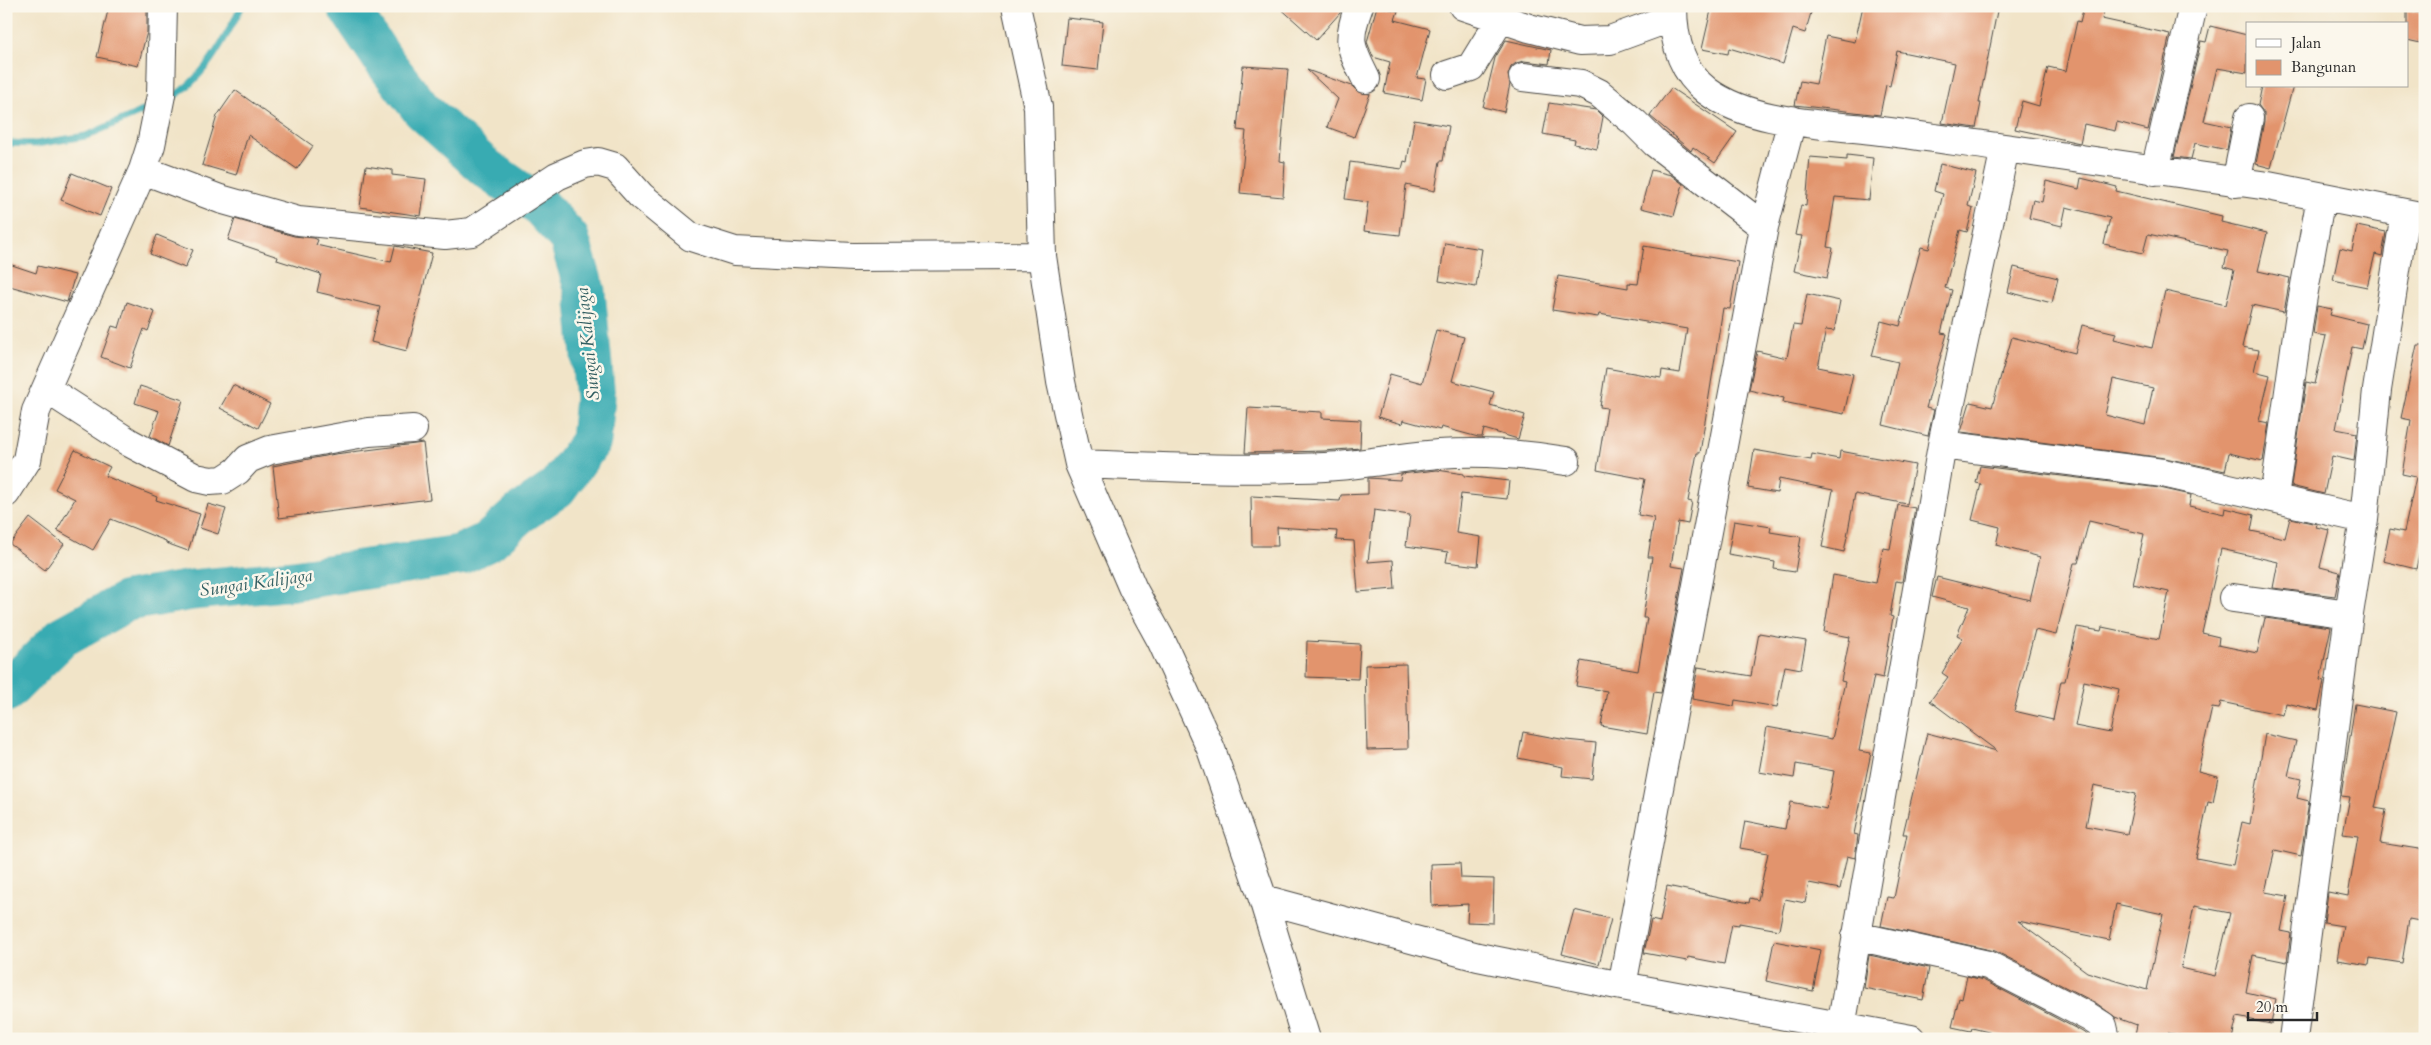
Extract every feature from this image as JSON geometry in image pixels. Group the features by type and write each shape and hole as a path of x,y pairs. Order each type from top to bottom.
{"street":[{"path":"6,494 27,460 36,411 48,390 143,170 155,127 160,95 163,6"},
{"path":"1016,6 1038,107 1042,256 1061,382 1079,464 1133,588 1161,640 1211,748 1263,899 1306,1039"},
{"path":"1360,6 1354,22 1350,48 1366,79"},
{"path":"1463,6 1580,41 1610,40 1673,12 1678,51 1689,73 1707,91 1743,111 1792,120 2005,148 2236,183 2268,186 2415,215 2377,390 2364,519 2349,614 2293,1039"},
{"path":"2155,171 2193,6"},
{"path":"1447,75 1471,67 1500,18"},
{"path":"1522,77 1581,84 1594,90 1624,113 1655,143 1764,227"},
{"path":"2236,183 2250,118"},
{"path":"1622,986 1764,227 1792,120"},
{"path":"1840,1033 1942,445 2005,148"},
{"path":"143,170 220,199 298,221 445,235 472,232 557,176 585,164 598,162 609,164 620,171 641,196 664,217 691,237 735,251 853,257 1042,256"},
{"path":"2274,498 2300,312 2321,197"},
{"path":"48,390 130,443 196,478 210,481 223,480 237,471 248,459 270,450 368,432 413,429"},
{"path":"1942,445 2164,473 2364,519"},
{"path":"1079,464 1189,467 1323,467 1366,464 1437,454 1476,453 1520,454 1566,461"},
{"path":"2233,598 2349,614"},
{"path":"1263,899 1478,957 1840,1033 1912,1039"},
{"path":"1856,936 1994,968 2089,1017 2103,1026 2106,1039"}],"building":[{"path":"109,6 147,6 147,32 138,66 97,57"},
{"path":"1278,6 1342,6 1340,13 1316,40"},
{"path":"1377,6 1398,11 1395,20 1430,29 1417,78 1426,79 1422,100 1384,93 1390,62 1373,57 1367,42"},
{"path":"1712,6 1813,6 1805,33 1793,29 1783,64 1729,48 1728,54 1702,49"},
{"path":"1863,6 1998,6 1976,128 1942,123 1955,63 1897,51 1890,86 1886,85 1880,115 1795,105 1800,81 1816,84 1826,36 1855,42"},
{"path":"2084,6 2105,6 2102,19 2170,34 2148,130 2117,122 2115,131 2084,124 2080,143 2015,129 2022,101 2039,106 2048,67 2066,71 2077,21 2080,22"},
{"path":"2407,10 2425,14 2425,44 2408,40"},
{"path":"1067,18 1103,22 1098,70 1062,66"},
{"path":"2210,26 2246,35 2246,73 2217,68 2204,121 2231,127 2227,150 2195,143 2191,159 2174,157 2201,41 2206,42"},
{"path":"1506,40 1551,50 1549,64 1524,61 1516,63 1511,67 1508,75 1510,84 1504,112 1483,107 1495,58"},
{"path":"1243,66 1288,69 1280,161 1285,162 1283,197 1240,193 1246,131 1237,130"},
{"path":"1307,70 1352,86 1358,92 1370,94 1354,137 1327,127 1338,99"},
{"path":"1671,88 1737,132 1715,163 1693,147 1691,151 1650,116"},
{"path":"2262,88 2292,88 2271,168 2256,164 2264,121 2264,113 2258,105"},
{"path":"235,90 313,146 297,169 248,135 236,175 202,165 217,116"},
{"path":"1549,103 1596,110 1603,117 1597,149 1574,144 1575,140 1543,134"},
{"path":"1414,120 1449,126 1443,161 1440,161 1435,191 1406,185 1400,235 1364,231 1368,202 1345,199 1350,162 1402,169 1404,161 1407,162"},
{"path":"1847,155 1873,158 1869,200 1835,197 1827,247 1833,248 1827,278 1794,271 1802,236 1795,235 1801,205 1806,206 1810,157 1847,160"},
{"path":"1940,164 1976,173 1968,206 1973,208 1967,232 1960,230 1945,288 1952,290 1941,333 1947,334 1926,408 1934,410 1928,436 1883,425 1898,362 1872,356 1881,321 1900,326 1921,247 1929,249 1943,194 1934,191"},
{"path":"366,166 392,170 392,175 426,179 421,216 360,207"},
{"path":"1651,170 1671,175 1683,184 1674,216 1641,208"},
{"path":"72,173 111,189 100,216 61,200"},
{"path":"2081,178 2117,187 2116,191 2222,216 2221,222 2267,233 2258,271 2290,278 2284,312 2252,305 2242,347 2259,350 2254,371 2270,375 2259,421 2269,423 2263,461 2229,453 2225,471 2165,458 1961,432 1970,402 1992,407 2012,337 2075,353 2082,325 2116,333 2114,339 2152,348 2165,291 2226,305 2234,270 2224,267 2228,251 2148,234 2143,253 2104,244 2110,218 2066,207 2062,226 2029,218 2033,200 2042,202 2046,181 2079,189","holes":["2113,379 2153,388 2145,425 2105,415"]},
{"path":"235,219 294,236 314,238 318,240 316,245 391,262 395,246 432,253 407,351 371,342 380,307 317,292 321,274 277,260 278,257 228,240"},
{"path":"2357,226 2386,232 2382,256 2375,254 2367,287 2333,280 2340,248 2352,251"},
{"path":"157,235 193,250 185,268 150,254"},
{"path":"1445,243 1482,249 1476,287 1439,281"},
{"path":"1644,246 1738,262 1730,309 1723,308 1700,453 1697,453 1688,501 1692,502 1688,524 1678,522 1671,566 1684,568 1661,693 1654,692 1647,734 1601,726 1607,691 1576,686 1581,661 1638,671 1647,618 1643,618 1652,557 1648,557 1654,518 1638,515 1645,479 1597,470 1607,408 1600,407 1606,368 1661,378 1662,370 1680,373 1687,329 1599,314 1598,317 1552,310 1558,276 1628,288 1628,283 1638,284"},
{"path":"6,263 36,273 38,266 75,275 67,302 6,285"},
{"path":"2014,267 2058,278 2052,303 2008,292"},
{"path":"1807,294 1840,301 1834,331 1826,330 1818,367 1853,374 1844,414 1783,402 1784,398 1749,390 1757,351 1787,358 1793,325 1801,326"},
{"path":"127,302 155,312 148,331 144,329 130,368 101,357 112,326 119,328"},
{"path":"2317,306 2332,309 2330,315 2367,324 2362,349 2352,347 2336,429 2357,433 2354,461 2332,456 2324,494 2291,486 2306,382 2315,384 2326,336 2313,334"},
{"path":"1436,330 1464,337 1452,381 1494,392 1490,405 1525,415 1518,439 1484,429 1482,437 1478,437 1441,427 1440,430 1403,420 1402,424 1378,417 1390,374 1422,383"},
{"path":"2417,345 2425,345 2425,529 2416,569 2383,561 2390,529 2404,532 2416,477 2402,474 2411,420 2401,418"},
{"path":"233,385 270,404 258,428 220,408"},
{"path":"140,386 183,400 168,446 150,436 159,411 135,403"},
{"path":"1248,408 1322,412 1322,418 1361,420 1360,448 1245,453"},
{"path":"423,443 430,499 279,518 273,466 335,454"},
{"path":"75,450 110,467 105,476 157,497 156,500 200,514 188,551 111,519 93,550 57,530 75,499 55,489"},
{"path":"1754,450 1811,460 1812,454 1839,459 1840,451 1915,465 1907,504 1855,494 1844,552 1822,547 1833,490 1779,479 1777,493 1748,488"},
{"path":"1980,466 2160,488 2191,495 2189,506 2224,514 2225,508 2254,515 2251,531 2285,538 2290,518 2317,524 2316,527 2329,530 2320,567 2340,572 2335,596 2273,588 2278,562 2221,549 2202,633 2219,637 2218,645 2257,653 2265,618 2331,627 2320,680 2324,681 2318,710 2286,703 2283,715 2221,702 2219,709 2212,708 2198,771 2218,776 2213,803 2208,802 2196,858 2233,865 2242,822 2250,824 2265,734 2296,741 2288,776 2301,779 2297,798 2309,801 2301,856 2275,850 2265,892 2288,896 2281,931 2291,933 2287,962 2253,955 2246,992 2276,999 2271,1024 2237,1017 2232,1039 2198,1039 2168,1033 2167,1039 2134,1039 2137,1025 2115,1017 2096,1003 1995,951 1881,926 1887,897 1894,898 1907,834 1903,834 1927,733 1997,751 1930,701 1948,677 1942,673 1963,638 1957,635 1969,607 1932,597 1937,577 2030,600 2040,557 1996,545 2000,527 1972,520 1981,484 1976,483","holes":["2089,521 2144,534 2133,584 2169,592 2159,639 2102,627 2101,631 2077,627 2065,681 2061,681 2053,720 2014,711 2035,630 2056,635 2074,563 2078,563","2084,681 2119,689 2110,733 2075,726","2094,785 2136,794 2127,834 2086,826","2116,904 2163,914 2147,990 2087,972 2018,921 2109,940","2194,906 2230,913 2215,976 2181,968"]},
{"path":"1437,470 1464,474 1464,476 1509,481 1507,499 1461,494 1456,533 1481,537 1478,566 1446,562 1448,552 1406,546 1410,515 1374,510 1368,562 1393,560 1395,589 1358,592 1354,541 1336,540 1337,531 1277,527 1278,546 1252,546 1251,496 1340,501 1341,495 1368,494 1368,478 1400,480 1401,474"},
{"path":"208,504 226,509 218,534 200,528"},
{"path":"1898,505 1915,508 1902,582 1896,581 1890,616 1893,617 1883,678 1874,676 1859,751 1871,753 1854,834 1858,835 1855,858 1847,856 1840,889 1809,883 1805,903 1785,899 1779,930 1739,923 1739,925 1732,924 1724,964 1688,957 1687,961 1644,953 1651,920 1660,922 1667,886 1749,903 1750,898 1758,900 1768,853 1740,848 1745,821 1785,829 1790,802 1827,809 1834,771 1796,764 1794,778 1759,772 1767,727 1832,739 1845,682 1841,681 1850,637 1824,632 1833,575 1876,583 1883,548 1890,549"},
{"path":"30,518 64,544 45,570 10,544"},
{"path":"1734,521 1771,527 1770,532 1801,537 1795,572 1774,569 1775,562 1728,554"},
{"path":"1759,633 1806,641 1801,669 1785,666 1777,707 1735,700 1734,706 1692,699 1698,667 1751,676"},
{"path":"1307,641 1360,644 1358,679 1306,677"},
{"path":"1406,664 1408,749 1367,750 1365,665"},
{"path":"2355,704 2396,712 2375,808 2386,810 2380,843 2425,850 2421,892 2425,893 2425,922 2409,919 2402,963 2370,958 2369,965 2337,960 2343,926 2324,923 2328,892 2348,896 2358,836 2343,834 2350,797 2341,796"},
{"path":"1523,732 1566,740 1596,743 1592,779 1562,776 1563,767 1518,758"},
{"path":"1460,863 1461,878 1494,879 1493,923 1467,922 1468,904 1432,906 1431,864"},
{"path":"1574,910 1611,919 1599,964 1562,954"},
{"path":"1774,941 1821,950 1813,991 1766,981"},
{"path":"1869,955 1929,968 1923,1000 1864,988"},
{"path":"1967,976 1983,980 2081,1031 2089,1036 2090,1039 2017,1039 1972,1028 1971,1031 1952,1027 1959,998 1962,999"}],"waterway":[{"path":"166,100 190,84 211,60 242,6"},
{"name":"Sungai Kalijaga","path":"6,692 62,637 127,601 192,590 294,580 459,555 489,541 519,514 557,488 591,441 595,398 585,291 569,238 539,205 486,168 422,110 384,61 347,6"},
{"path":"6,143 36,144 86,136 152,107"}]}
